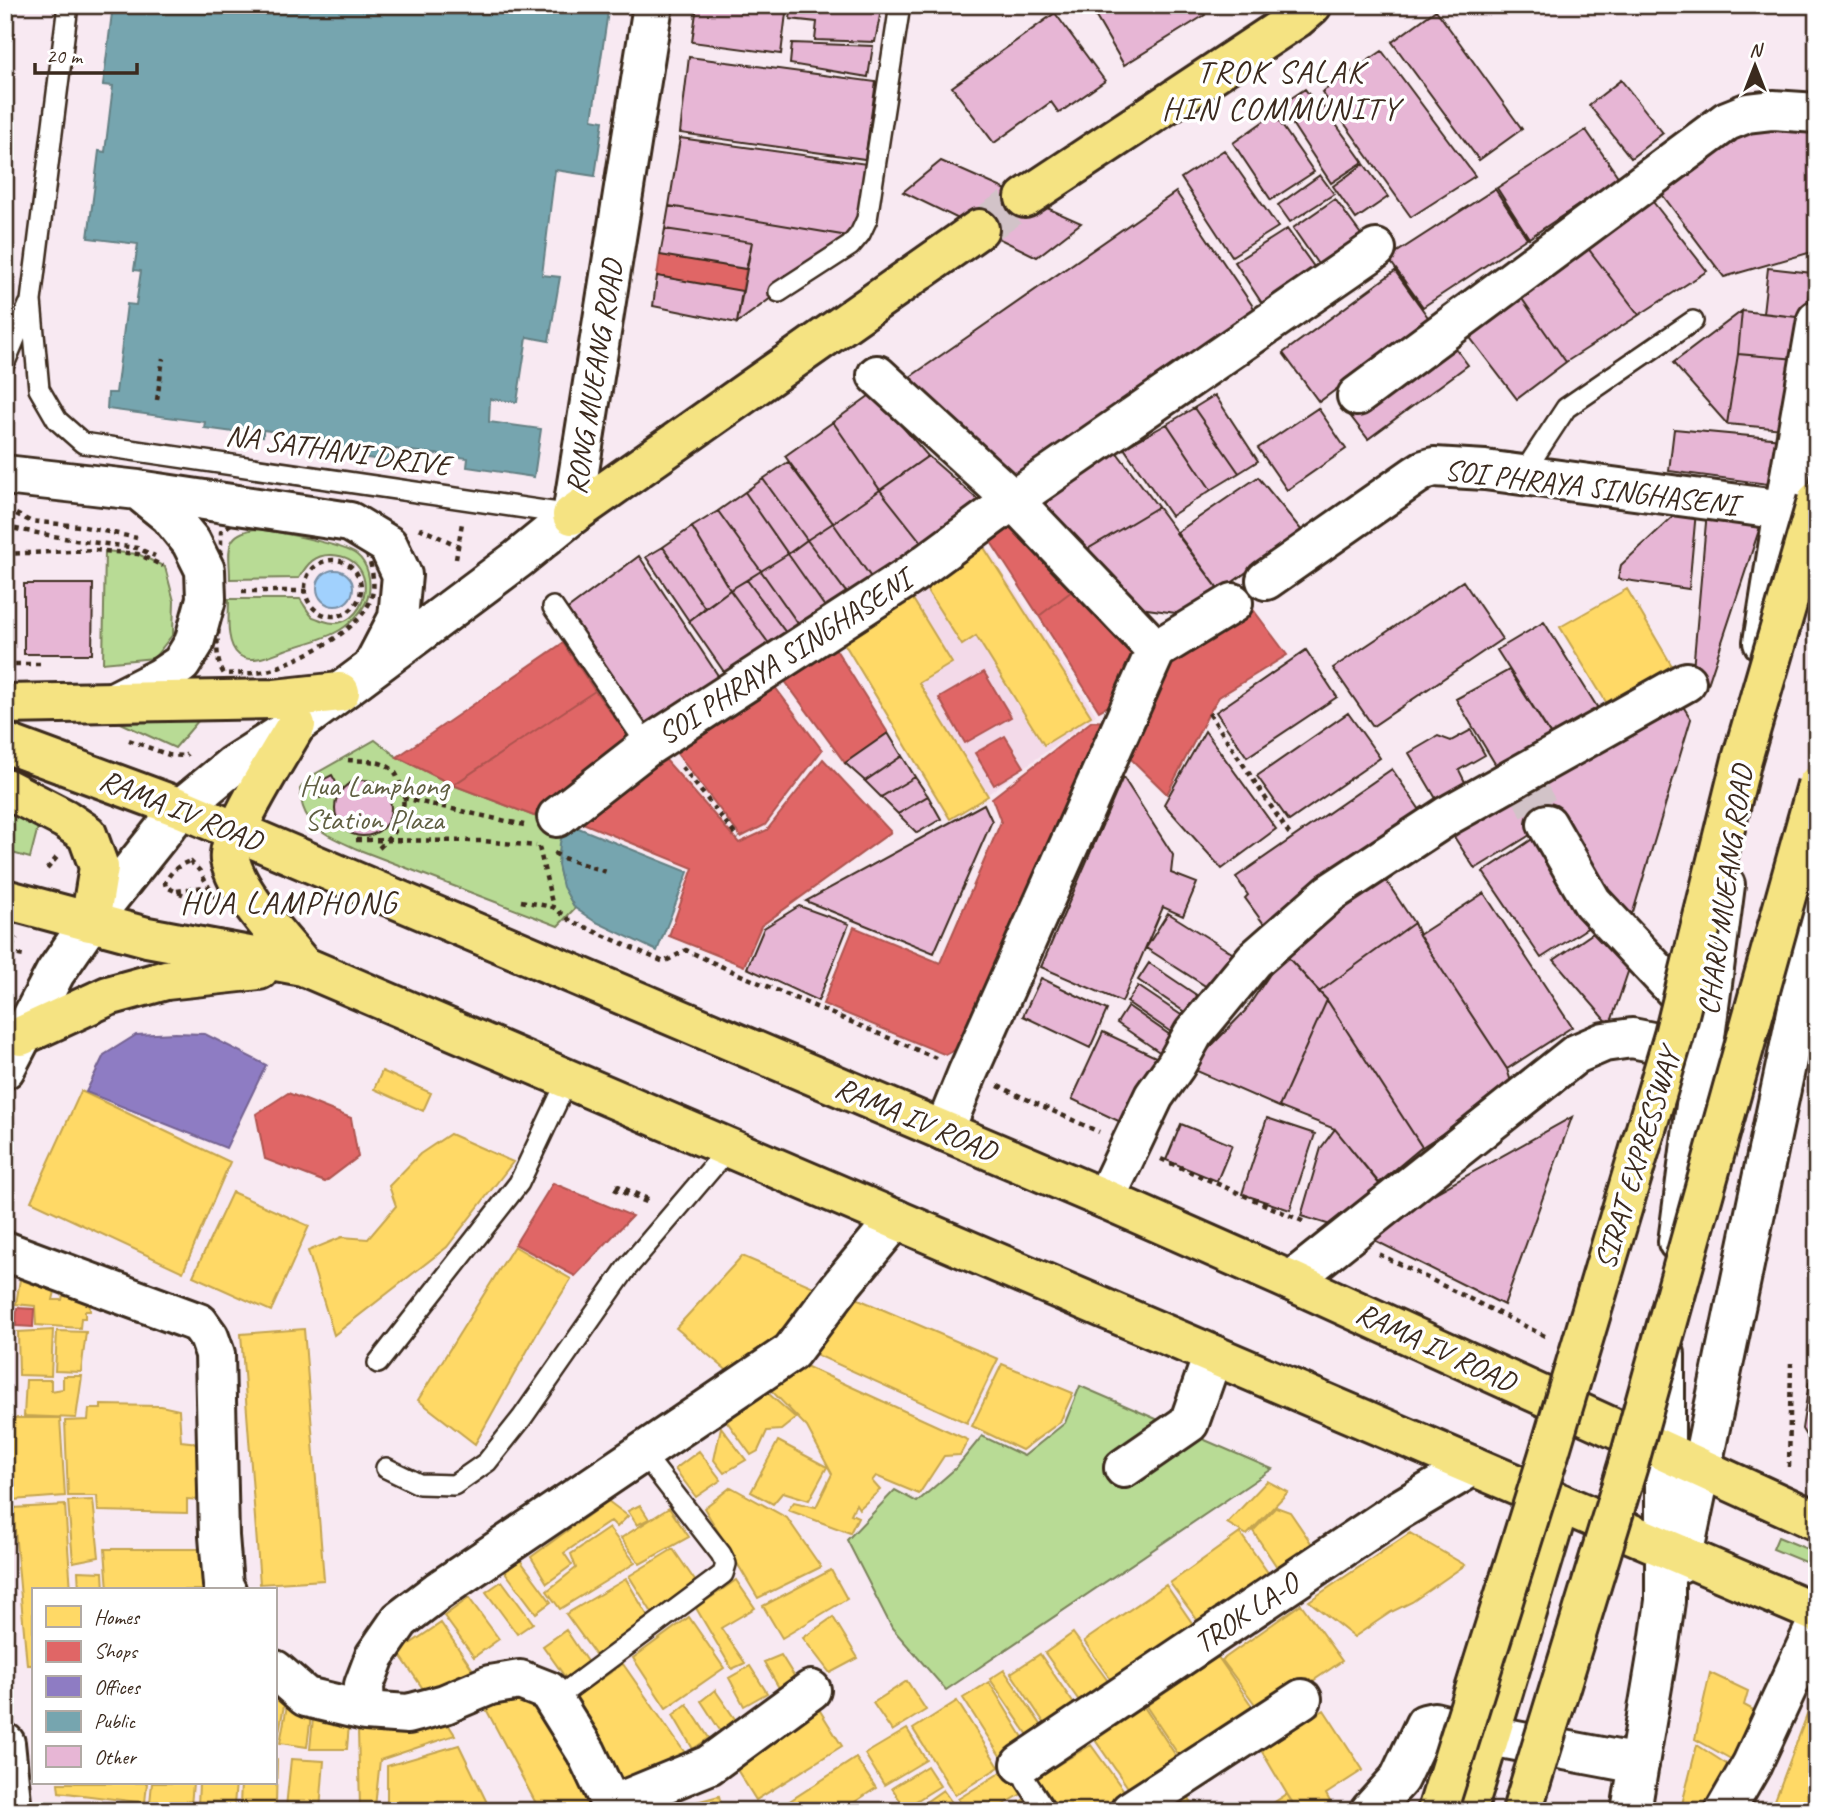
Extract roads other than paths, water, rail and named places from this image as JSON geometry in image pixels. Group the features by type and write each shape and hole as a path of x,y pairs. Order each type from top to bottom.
{"main road":[{"path":"1025,198 1304,12"},
{"path":"572,514 979,229"},
{"name":"SIRAT EXPRESSWAY","path":"1437,1811 1548,1457 1674,1035 1742,759 1800,505"},
{"path":"5,704 275,699 340,692"},
{"path":"296,725 236,831 229,857 243,891 303,966"},
{"name":"RAMA IV ROAD","path":"5,743 181,808 1105,1199 1292,1281 1817,1521"},
{"path":"1522,1811 1628,1465 1817,785"},
{"path":"5,788 65,819 87,834 99,867 90,922"},
{"path":"5,899 147,937 303,966 1817,1613"},
{"path":"13,1053 108,996 166,980 303,966"},
{"path":"1467,1811 1560,1503"}],"street":[{"name":"RONG MUEANG ROAD","path":"13,1053 55,973 90,922 181,808 233,765 296,725 518,559 572,514 653,5"},
{"path":"1357,396 1727,121 1747,113 1773,110 1817,113"},
{"name":"SOI PHRAYA SINGHASENI","path":"543,830 654,742 908,577 1013,500 1376,249"},
{"name":"CHARU MUEANG ROAD","path":"1674,1552 1664,1451 1665,1340 1735,820 1800,505 1817,320"},
{"path":"877,375 1013,500 1156,650"},
{"name":"SOI PHRAYA SINGHASENI","path":"1266,580 1424,470 1434,467 1485,470 1800,505"},
{"path":"5,475 138,490 350,522 388,545 402,575 398,618 372,667"},
{"path":"113,702 181,664 194,643 206,599 205,570 191,542 169,515 138,490"},
{"path":"944,1131 1156,650 1233,603"},
{"path":"1105,1199 1154,1096 1176,1065 1193,1034 1254,960 1329,893 1447,816 1686,682"},
{"path":"1547,824 1592,902 1704,1038"},
{"path":"1631,1811 1674,1552 1701,1468 1817,917"},
{"path":"1292,1281 1576,1054 1604,1042 1632,1038 1704,1038"},
{"path":"365,1711 364,1685 371,1666 400,1620 438,1591 791,1352 896,1219"},
{"path":"5,1251 199,1323 209,1337 215,1354 219,1536 225,1588"},
{"path":"1124,1468 1189,1423 1213,1355"},
{"name":"TROK LA-O","path":"1021,1764 1399,1510 1473,1466"},
{"path":"1725,1811 1752,1764 1817,1623"},
{"path":"276,1671 306,1697 365,1711 408,1714 445,1704 489,1685 520,1680 548,1691 586,1752 613,1808 709,1765 811,1690"},
{"path":"1130,1811 1302,1699"},
{"path":"1370,1811 1399,1779 1425,1724 1434,1722 1490,1736 1639,1764"},
{"path":"5,1743 12,1811"}],"lane":[{"path":"5,362 31,301 68,5"},
{"path":"779,292 850,246 867,219 900,5"},
{"name":"NA SATHANI DRIVE","path":"31,301 39,389 57,421 83,443 572,514"},
{"path":"1522,475 1566,408 1693,321"},
{"path":"553,607 654,742"},
{"path":"378,1363 520,1183 569,1079"},
{"path":"386,1468 419,1484 454,1485 487,1462 522,1418 626,1269 729,1148"},
{"path":"554,1700 723,1574 726,1564 722,1554 642,1452"},
{"path":"1021,1764 1026,1782 1046,1811"}],"water":[{"path":"335,570 348,575 353,588 348,601 335,606 322,601 317,588 322,575"}],"tunnel":[{"path":"979,229 1025,198"},
{"path":"1520,775 1547,824"}],"district":[{"name":"TROK SALAK HIN COMMUNITY","path":"1281,90"},
{"name":"HUA LAMPHONG","path":"289,902"}],"park label":[{"name":"Hua Lamphong Station Plaza","path":"374,802"}]}
